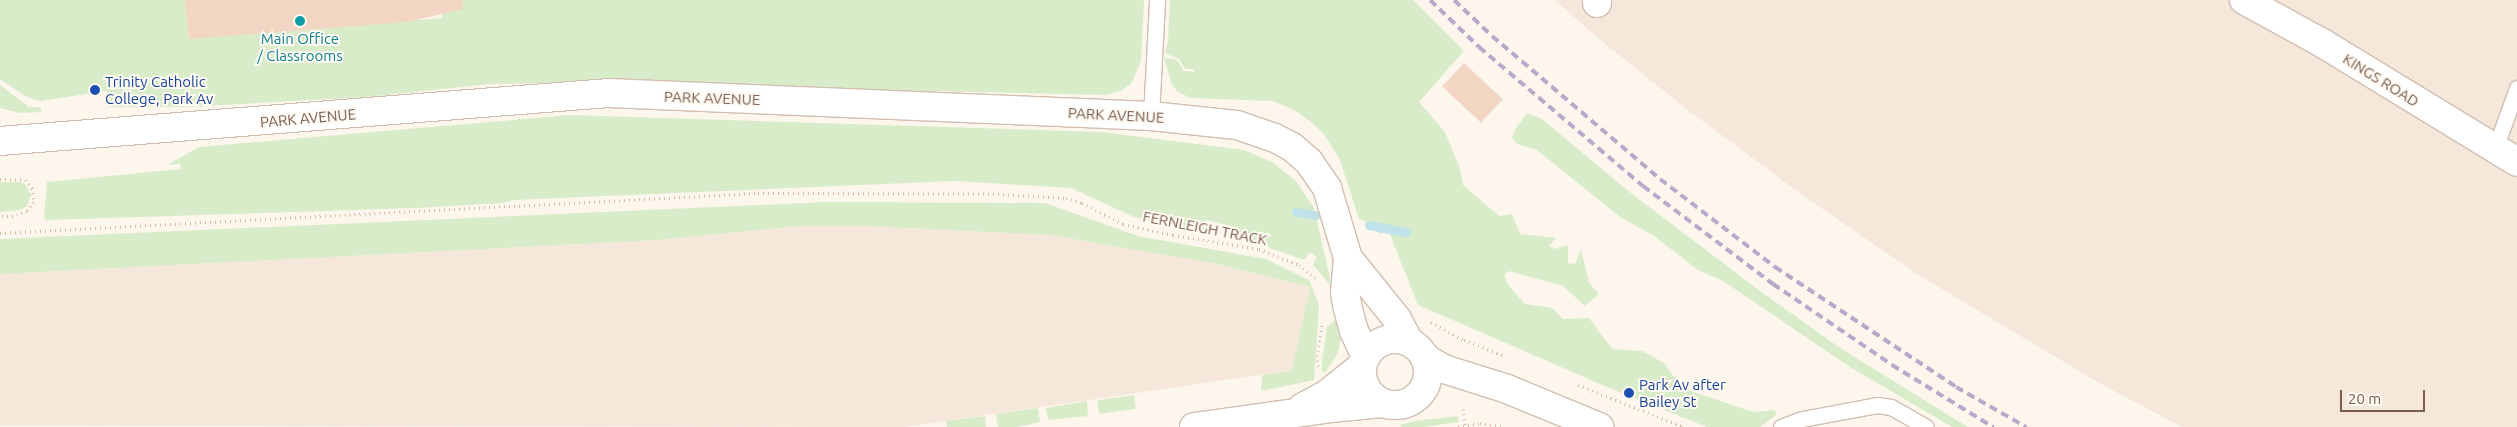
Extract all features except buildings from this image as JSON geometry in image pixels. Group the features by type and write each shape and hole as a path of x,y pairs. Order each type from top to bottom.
{"main road":[{"name":"KINGS ROAD","path":"2244,0 2324,44 2506,155"},
{"name":"PARK AVENUE","path":"0,141 609,93 1151,116 1237,125 1275,138 1292,147 1309,162 1326,188 1348,258 1397,319 1417,350"},
{"name":"PARK AVENUE","path":"1348,258 1345,292 1347,305 1364,361"},
{"path":"1286,414 1312,404 1326,395 1364,361 1377,343 1384,340 1401,339 1444,369 1507,389 1599,427"},
{"path":"1364,361 1364,384 1375,399 1394,406 1405,404 1423,390 1427,379 1417,350"},
{"path":"1423,390 1463,386 1507,389"},
{"path":"1194,427 1383,403"}],"lane":[{"path":"1151,116 1157,0"},
{"path":"2506,155 2517,88"},
{"path":"1781,427 1802,419 1877,405 1891,407 1926,427"}],"path":[{"path":"0,179 24,180 32,188 34,202 27,211 13,216 0,216"},
{"name":"FERNLEIGH TRACK","path":"0,232 758,193 998,194 1066,198 1082,203 1123,224 1271,252 1309,271 1320,282"},
{"path":"1424,319 1464,340 1510,358"},
{"path":"1319,370 1317,356 1323,320"},
{"path":"1574,384 1684,427"},
{"path":"1463,409 1465,426"},
{"path":"1458,427 1480,423 1504,427"}],"shaded area":[{"path":"1555,0 2517,0 2517,427 2182,427 2099,383 1917,274 1798,192 1685,108 1593,34"},
{"path":"799,226 866,226 1050,235 1207,262 1310,287 1292,370 905,427 0,426 0,274 659,240"}],"green space":[{"path":"0,0 185,0 189,38 442,18 441,0 1144,0 1141,61 1131,84 1120,91 1105,95 561,83 490,84 367,97 188,107 109,107 107,91 40,101 25,96 0,79"},
{"path":"1170,0 1413,0 1464,51 1419,102 1445,132 1460,169 1463,185 1499,216 1512,214 1520,234 1556,238 1549,246 1554,249 1568,245 1568,263 1575,264 1581,249 1589,283 1599,294 1585,306 1563,286 1509,271 1504,275 1508,285 1525,304 1552,308 1563,319 1589,318 1612,349 1642,351 1664,363 1682,388 1753,412 1775,410 1776,415 1760,427 1707,427 1607,387 1418,305 1389,232 1384,231 1379,234 1376,225 1359,219 1340,160 1324,134 1311,122 1294,110 1273,101 1191,98 1178,92 1172,85 1164,58 1177,60 1184,71 1194,72 1194,69 1185,69 1179,59 1165,53 1168,41"},
{"path":"0,85 29,107 41,107 41,112 20,113 0,108"},
{"path":"1527,113 1542,119 1627,190 1756,288 1840,348 1968,427 1952,427 1850,367 1723,281 1698,270 1654,236 1620,217 1537,150 1517,144 1512,138 1516,128"},
{"path":"570,115 1101,132 1244,150 1272,162 1296,181 1314,208 1332,287 1313,265 1317,257 1310,252 1304,260 1234,236 1235,227 1206,220 1204,232 1134,217 1071,188 954,181 513,200 503,203 416,208 47,220 44,218 47,182 181,169 180,164 167,165 199,147"},
{"path":"0,182 19,182 25,184 31,195 27,206 20,210 0,212"},
{"path":"828,202 1045,203 1138,236 1266,259 1309,280 1319,305 1314,380 1261,391 1262,375 1292,370 1310,287 1212,263 1050,235 866,226 799,226 658,240 0,274 0,239"},
{"path":"1339,317 1341,336 1338,353 1325,373 1322,371 1322,361 1327,327"},
{"path":"1134,395 1136,409 1099,414 1097,400"},
{"path":"1087,401 1088,416 1048,420 1046,408"},
{"path":"1038,408 1040,422 1018,427 998,427 996,414"},
{"path":"985,416 986,427 947,427 946,421"},
{"path":"1458,416 1459,422 1424,427 1401,427 1400,425 1415,421"}],"waterway":[{"path":"1296,212 1316,215"},
{"path":"1369,225 1406,232"}],"railway":[{"path":"1430,0 1479,47 1643,186 1773,284 1892,365 1993,427"},
{"path":"1454,0 1492,36 1660,179 1775,267 1956,387 2026,427"}],"place":[{"name":"Main Office / Classrooms","path":"300,21"},
{"name":"Trinity Catholic College, Park Av","path":"95,90"},
{"name":"Park Av after Bailey St","path":"1629,393"}]}
